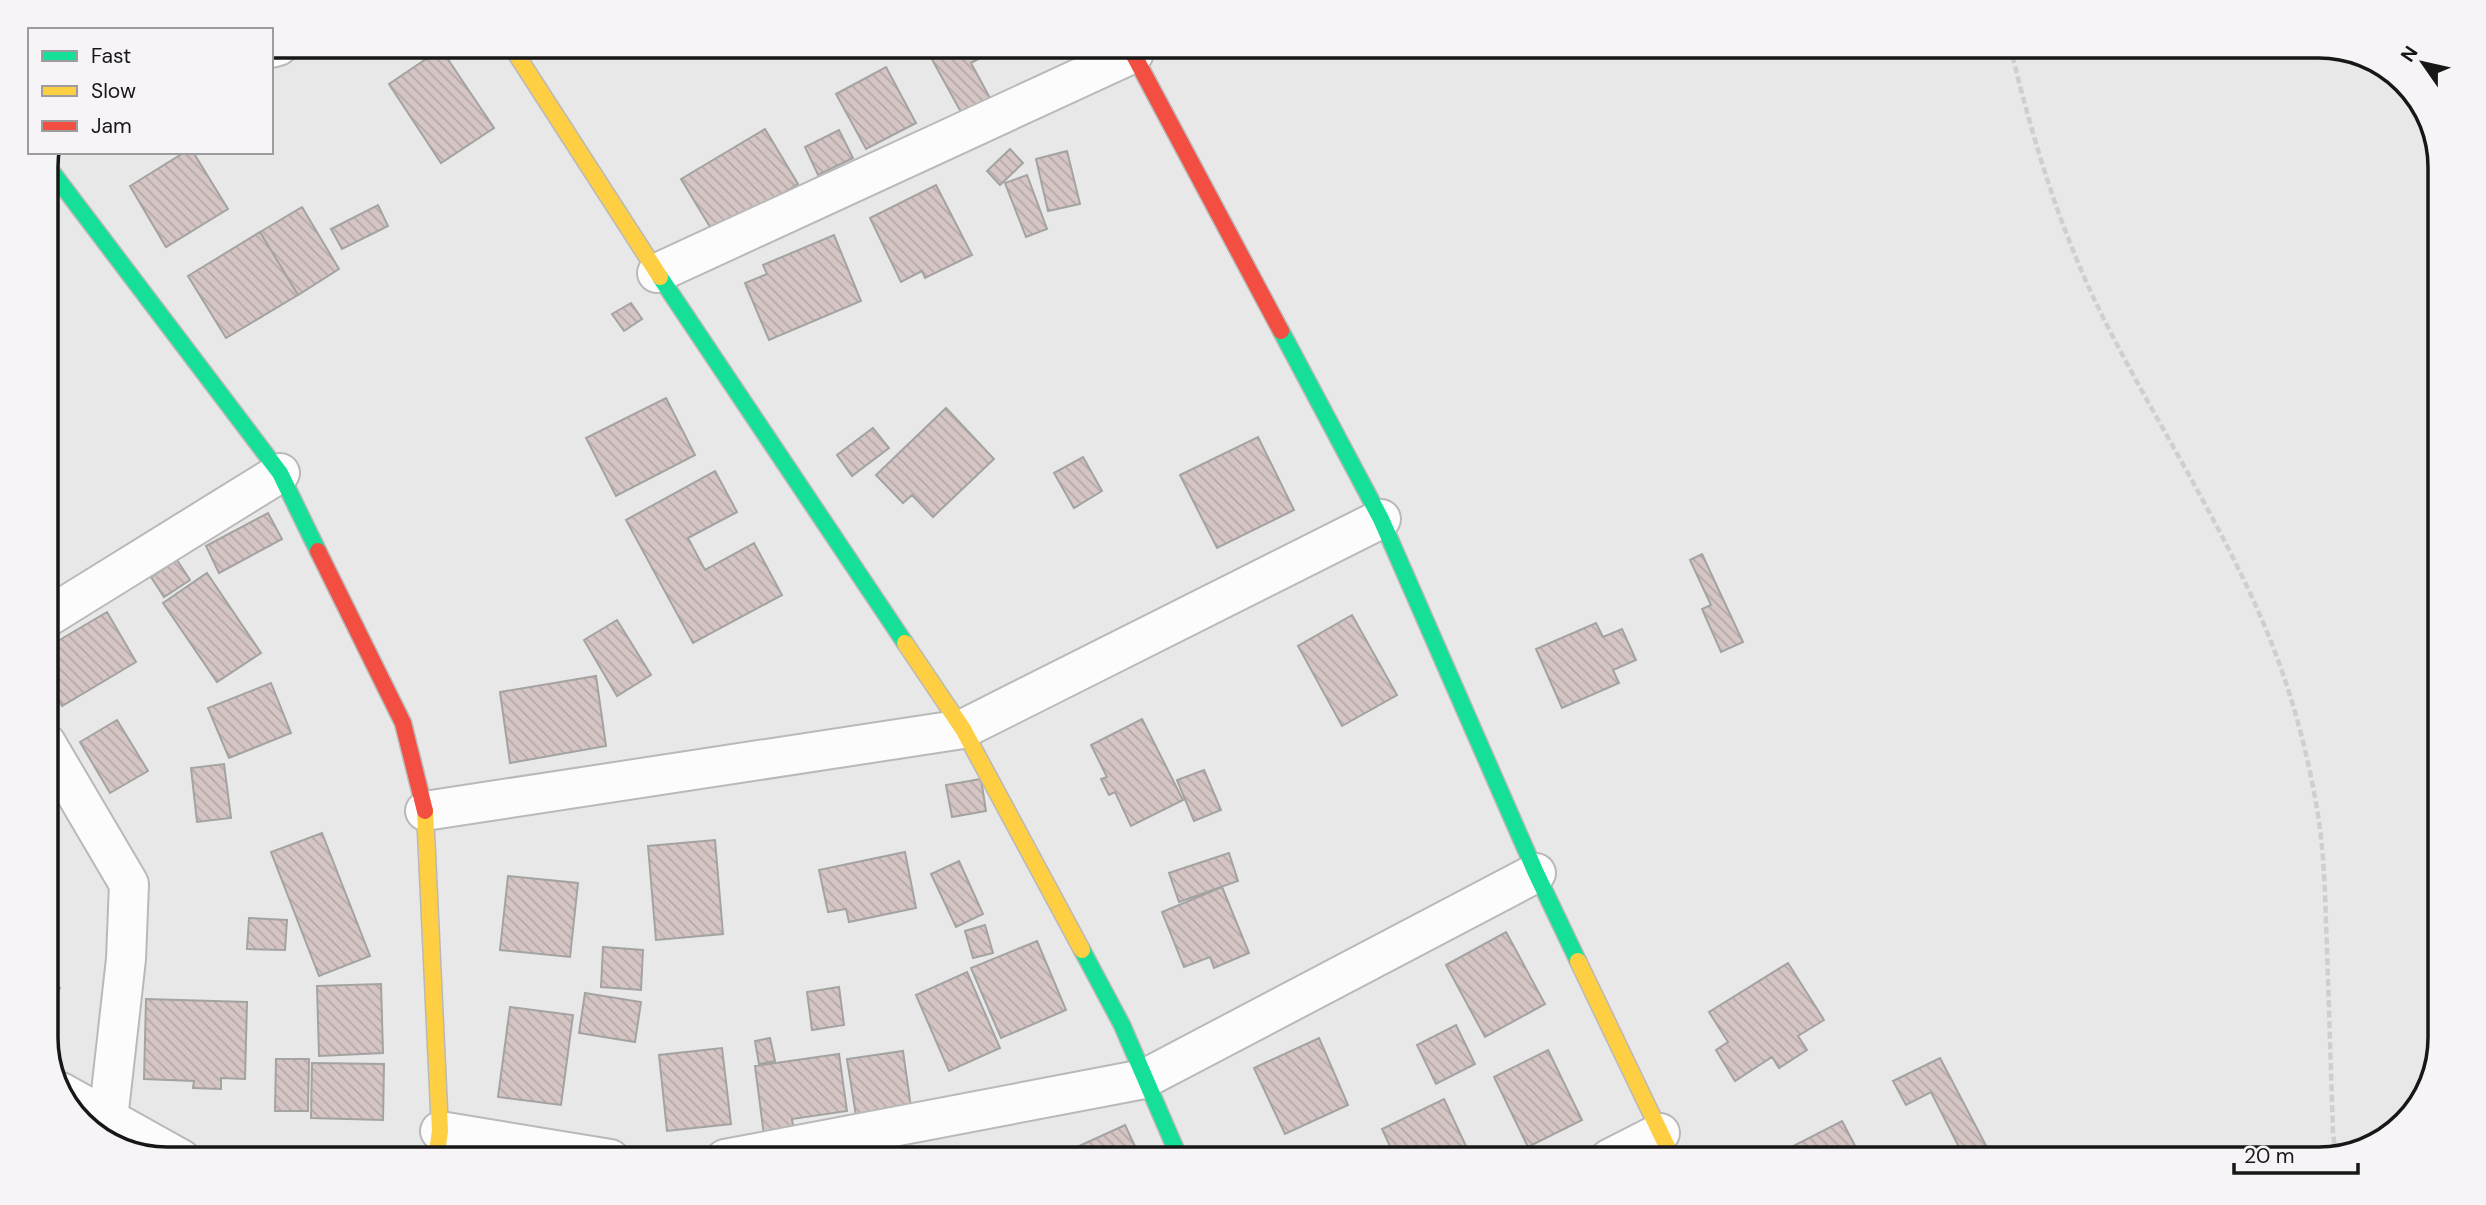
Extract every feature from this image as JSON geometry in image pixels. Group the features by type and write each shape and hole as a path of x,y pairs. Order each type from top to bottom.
{"street":[{"path":"519,58 657,273 963,729 1122,1025 1174,1147"},
{"path":"657,273 1112,58"},
{"path":"1136,58 1381,519 1536,873 1667,1147"},
{"path":"58,180 280,473 403,723 425,811 438,1145 461,1147"},
{"path":"58,611 280,473"},
{"path":"425,811 963,729 1381,519"},
{"path":"58,763 129,884 125,959 108,1118"},
{"path":"792,1147 1144,1079 1536,873"},
{"path":"78,1101 157,1146"}],"path":[{"path":"2013,58 2042,162 2096,303 2232,559 2262,620 2290,696 2305,747 2317,812 2324,878 2335,1146"}],"building":[{"path":"428,58 447,58 494,128 441,163 389,84"},
{"path":"931,58 980,58 971,63 990,98 962,114"},
{"path":"886,67 916,123 866,149 836,94"},
{"path":"765,129 798,184 715,235 681,179"},
{"path":"839,130 853,158 818,175 805,147"},
{"path":"1010,149 1023,163 1000,185 987,171"},
{"path":"1067,151 1080,204 1048,211 1036,159"},
{"path":"182,154 194,154 228,209 166,247 130,186"},
{"path":"1027,175 1047,229 1026,237 1005,183"},
{"path":"936,185 972,255 925,278 922,271 901,282 870,218"},
{"path":"378,205 388,226 342,249 331,229"},
{"path":"302,207 339,269 298,295 260,232"},
{"path":"260,232 298,295 226,338 188,276"},
{"path":"834,235 861,301 769,340 745,283 767,274 763,265"},
{"path":"631,303 642,319 624,331 612,314"},
{"path":"666,398 695,455 616,496 586,438"},
{"path":"946,408 994,459 933,517 912,495 903,503 876,475"},
{"path":"873,428 889,448 852,476 837,455"},
{"path":"1258,437 1294,510 1217,548 1180,475"},
{"path":"1083,457 1102,491 1074,508 1054,473"},
{"path":"715,471 737,512 688,538 705,570 754,543 782,595 693,643 626,520"},
{"path":"268,513 282,539 219,573 206,546"},
{"path":"1702,554 1743,642 1721,652 1702,609 1711,605 1690,560"},
{"path":"177,560 190,580 164,597 151,577"},
{"path":"207,573 261,653 217,682 163,603"},
{"path":"107,612 136,662 62,706 58,699 58,641"},
{"path":"1352,615 1397,695 1342,726 1298,646"},
{"path":"617,620 651,675 617,696 584,640"},
{"path":"1596,623 1603,637 1622,629 1636,660 1613,670 1619,683 1562,708 1536,649"},
{"path":"596,676 606,746 510,763 500,692"},
{"path":"271,683 291,733 229,758 208,708"},
{"path":"1142,719 1183,800 1131,826 1115,792 1109,795 1101,779 1107,777 1091,745"},
{"path":"117,720 148,771 110,793 80,742"},
{"path":"224,764 231,818 197,822 191,768"},
{"path":"1204,770 1221,810 1194,821 1177,780"},
{"path":"981,779 986,811 952,817 946,785"},
{"path":"322,833 370,956 319,976 271,852"},
{"path":"715,840 723,934 656,940 648,846"},
{"path":"905,852 916,908 849,922 846,909 828,912 819,870"},
{"path":"1229,853 1238,881 1179,902 1169,873"},
{"path":"959,861 983,914 956,927 931,874"},
{"path":"508,876 578,883 570,957 500,950"},
{"path":"1222,887 1249,953 1214,968 1210,957 1184,967 1162,912"},
{"path":"249,918 287,920 285,950 247,949"},
{"path":"985,925 993,953 973,958 965,931"},
{"path":"1506,932 1545,1004 1485,1037 1446,965"},
{"path":"1037,941 1066,1010 1001,1038 971,968"},
{"path":"603,947 643,950 641,990 601,987"},
{"path":"1788,963 1824,1020 1798,1036 1807,1050 1779,1068 1772,1057 1735,1081 1716,1050 1728,1042 1709,1012"},
{"path":"967,972 1000,1048 949,1071 916,995"},
{"path":"381,984 383,1053 319,1056 317,986"},
{"path":"839,987 844,1025 812,1030 807,992"},
{"path":"585,993 641,1002 635,1042 579,1033"},
{"path":"146,999 247,1002 245,1079 221,1078 221,1089 193,1088 194,1081 144,1079"},
{"path":"510,1007 573,1015 561,1105 498,1097"},
{"path":"1456,1025 1475,1064 1436,1084 1417,1045"},
{"path":"770,1038 775,1061 759,1064 755,1041"},
{"path":"1319,1038 1348,1105 1285,1134 1254,1068"},
{"path":"722,1048 731,1124 667,1131 659,1055"},
{"path":"1548,1050 1582,1120 1528,1147 1494,1077"},
{"path":"903,1051 911,1108 856,1116 847,1059"},
{"path":"839,1054 847,1111 792,1119 795,1139 765,1143 755,1066"},
{"path":"1940,1058 1987,1147 1959,1147 1931,1092 1906,1105 1893,1081"},
{"path":"276,1059 309,1059 308,1111 275,1111"},
{"path":"312,1063 384,1064 383,1120 311,1118"},
{"path":"1444,1099 1466,1147 1390,1147 1382,1129"},
{"path":"1842,1121 1856,1147 1792,1147"},
{"path":"1125,1125 1135,1147 1077,1147"}],"traffic: fast":[{"path":"58,180 280,473 318,551"},
{"path":"660,277 905,643"},
{"path":"1281,331 1381,519 1536,873 1578,961"},
{"path":"1082,950 1122,1025 1175,1147"}],"traffic: slow":[{"path":"519,58 660,277"},
{"path":"905,643 963,729 1082,950"},
{"path":"425,811 440,1131 438,1147"},
{"path":"1578,961 1667,1147"}],"traffic: jam":[{"path":"1135,58 1281,331"},
{"path":"318,551 403,723 425,811"}]}
